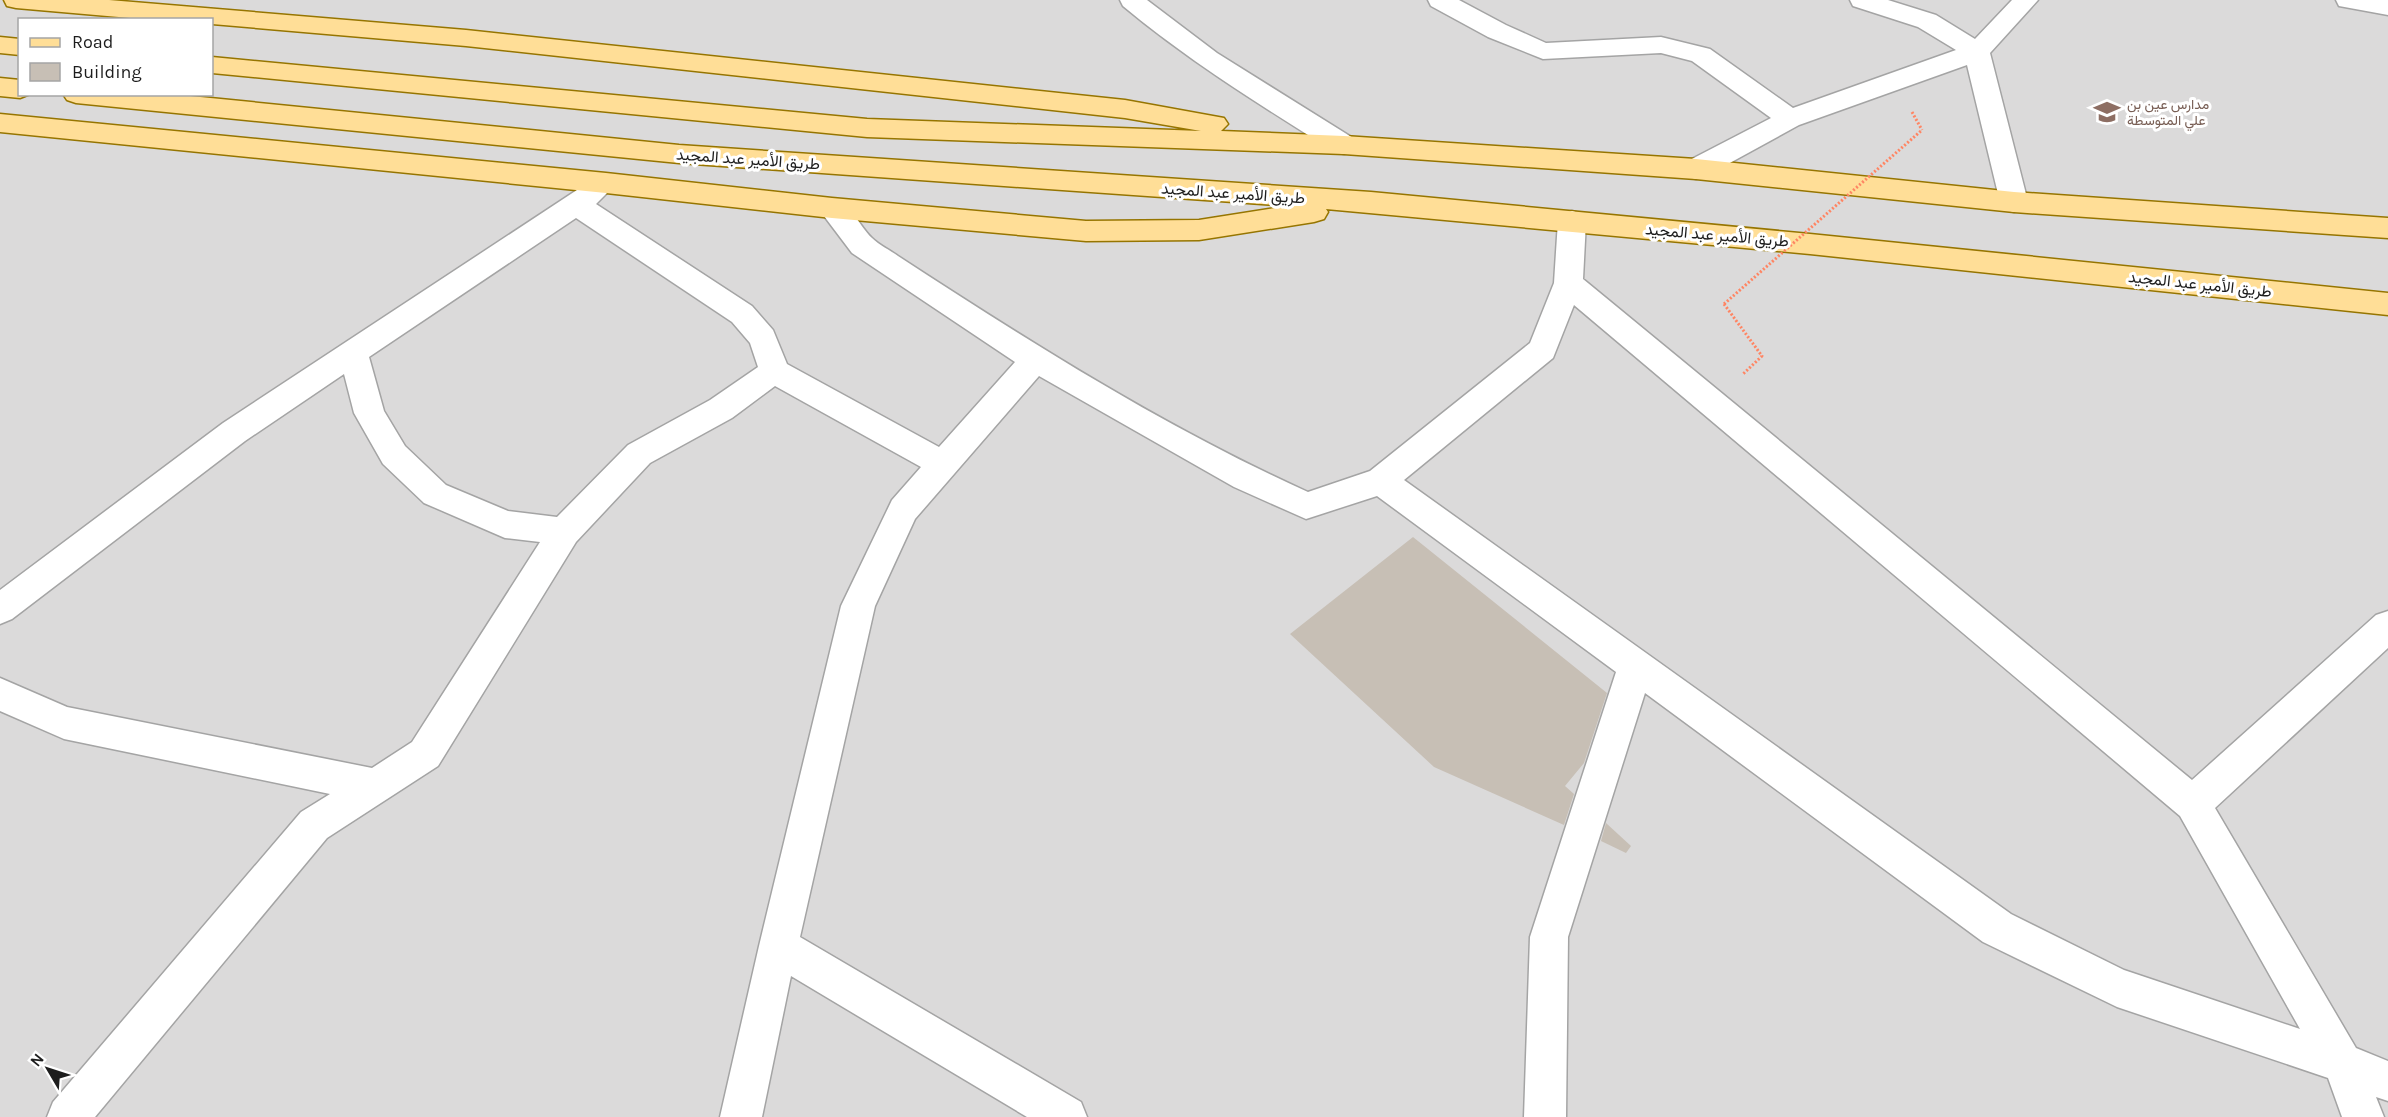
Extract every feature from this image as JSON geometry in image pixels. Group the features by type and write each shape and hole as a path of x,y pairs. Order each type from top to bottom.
{"main road":[{"path":"16,0 124,4 466,38 1125,109 1344,146"},
{"path":"0,45 18,47"},
{"path":"213,65 867,129 1344,146 1696,169 2014,202 2388,228"},
{"path":"0,87 18,89"},
{"name":"طريق الأمير عبد المجيد","path":"96,96 679,154 1371,202 2388,304"},
{"path":"0,123 606,183 832,208 1086,231 1188,230 1371,202"}],"street":[{"path":"1132,0 1152,18 1236,76 1344,146"},
{"path":"1440,0 1543,51 1661,45 1701,55 1790,119"},
{"path":"1862,0 1927,21 1977,52 2014,202"},
{"path":"1696,169 1790,119 1977,52 2026,0"},
{"path":"2348,0 2388,7"},
{"path":"0,609 234,432 577,206 606,183"},
{"path":"577,206 742,314 763,338 774,371 944,464"},
{"path":"832,208 862,246 1035,360 1245,478 1306,506 1381,481 1542,350 1568,283 1572,222"},
{"path":"1568,283 2193,804 2342,1063 2363,1117"},
{"path":"353,353 369,413 394,455 435,494 505,524 564,532"},
{"path":"741,1117 778,946 858,606 903,510 1035,360"},
{"path":"68,1117 314,825 425,754 564,532 639,454 721,409 774,371"},
{"path":"1381,481 1997,928 2117,987 2342,1063 2388,1081"},
{"path":"2193,804 2388,626"},
{"path":"1545,1117 1549,937 1636,665"},
{"path":"0,694 64,723 376,786"},
{"path":"778,946 1066,1117"}],"path":[{"path":"1713,404 1762,356 1724,304 1922,130"}],"shaded area":[{"path":"0,0 2388,0 2388,1117 0,1117"}],"building":[{"path":"1413,537 1607,693 1584,763 1565,786 1574,794 1564,825 1434,767 1290,634"},
{"path":"1606,823 1631,846 1626,853 1601,841"}],"place":[{"name":"مدارس عين بن علي المتوسطة","path":"2107,112"}]}
